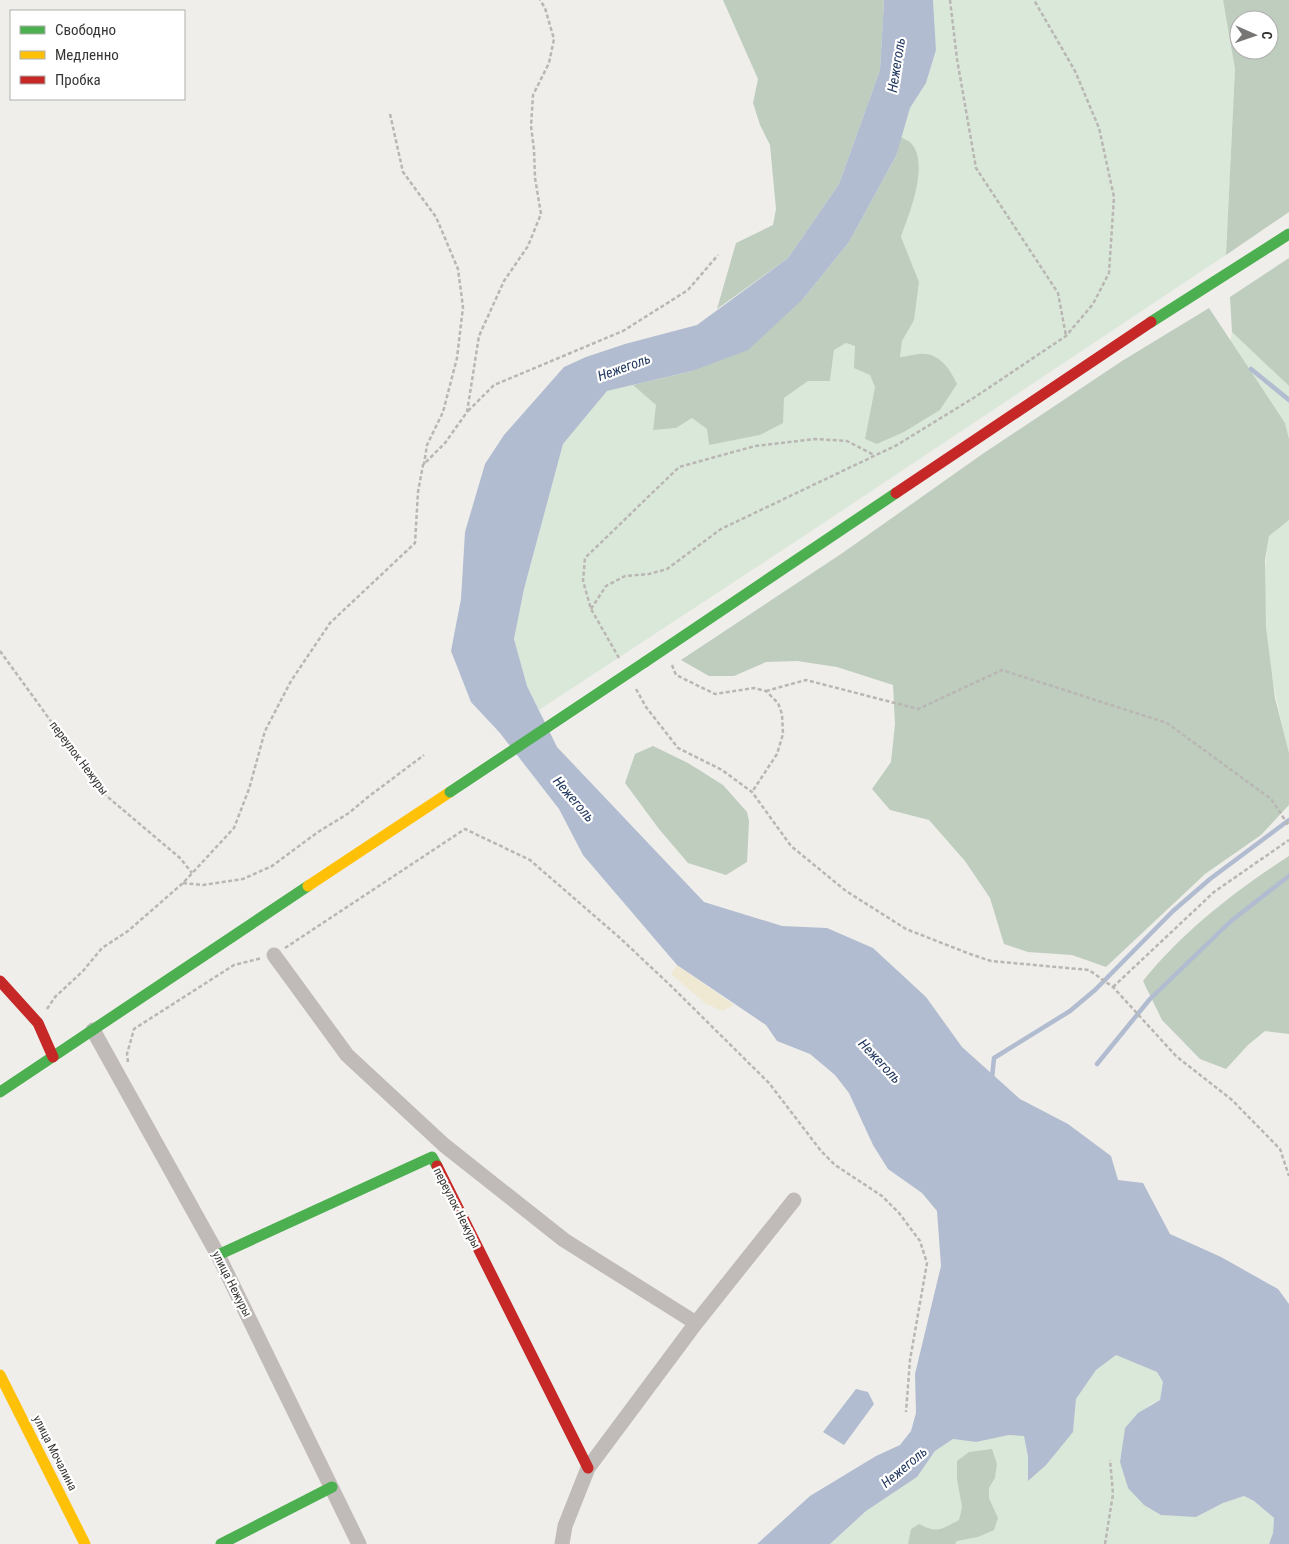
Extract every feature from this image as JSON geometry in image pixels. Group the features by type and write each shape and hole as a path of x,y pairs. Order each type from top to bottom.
{"main road":[{"path":"0,1092 1155,319 1289,234"},
{"path":"0,981 38,1023 53,1057"},
{"name":"переулок Нежуры","path":"218,1255 432,1157 588,1468"},
{"name":"улица Мочалина","path":"0,1375 85,1544"},
{"path":"220,1544 332,1487"}],"street":[{"name":"переулок Нежуры","path":"274,955 347,1055 444,1145 564,1240 696,1323"},
{"name":"улица Нежуры","path":"93,1030 218,1255 359,1544"},
{"path":"432,1157 444,1145"},
{"path":"562,1544 565,1526 588,1468 696,1323 794,1200"}],"path":[{"path":"467,412 479,336 504,281 528,246 541,214 535,178 531,126 533,95 549,63 554,39 545,8 540,0"},
{"path":"950,0 957,59 976,168 1058,293 1066,336"},
{"path":"591,609 606,586 625,576 650,574 667,568 721,529 897,445 975,397 1066,336 1093,304 1109,273 1114,197 1099,128 1075,71 1034,0"},
{"path":"38,1023 55,997 83,971 102,948 128,931 183,883 234,828 249,790 265,731 291,681 330,623 415,543 418,492 427,445 443,412 457,358 463,307 458,269 436,216 403,172 390,114"},
{"path":"424,465 445,443 467,412 494,385 623,331 688,290 718,255"},
{"path":"622,665 591,609 583,581 585,558 679,467 755,446 816,439 847,441 874,455"},
{"path":"664,648 676,675 715,694 754,688 766,691 806,680 918,709 1002,670 1167,723 1271,799 1289,826"},
{"name":"переулок Нежуры","path":"0,651 103,793 180,858 192,873"},
{"path":"632,682 646,707 678,748 722,770 752,792 791,846 846,891 906,929 970,954 991,961 1089,970 1113,987 1176,1056 1232,1100 1280,1149 1289,1176"},
{"path":"752,792 777,754 783,734 782,714 778,703 766,691"},
{"path":"183,883 202,885 243,879 272,866 318,832 349,813 424,755"},
{"path":"122,1083 130,1074 127,1054 134,1029 234,965 274,955 465,829 530,860 620,938 769,1083 835,1165 882,1196 899,1213 920,1241 927,1262 910,1360 906,1412"},
{"path":"1113,987 1214,892 1289,840"},
{"path":"1105,1544 1113,1494 1110,1460"}],"green space":[{"path":"723,0 884,0 880,70 839,184 788,258 717,309 736,243 773,225 776,209 770,145 760,125 753,103 758,79"},
{"path":"933,0 1223,0 1229,34 1229,60 1233,60 1235,69 1226,255 539,710 527,686 514,639 524,589 563,444 607,391 633,385 657,405 653,430 676,428 692,418 707,429 709,445 760,435 784,398 808,381 830,381 834,350 846,343 856,346 871,375 875,388 865,439 878,444 904,432 940,410 956,384 925,354 900,358 902,341 914,319 906,254 901,237 909,215 910,142 900,137 910,108 926,83 936,50"},
{"path":"1223,0 1289,0 1289,212 1226,255 1235,69 1233,60 1279,60 1279,10 1229,10 1229,34"},
{"path":"900,137 911,143 919,163 913,203 901,237 919,282 914,320 902,341 900,357 922,354 931,355 941,361 952,374 957,384 940,410 904,432 877,444 865,439 875,387 870,375 854,368 855,346 846,343 834,350 830,381 808,381 784,398 783,423 760,435 709,445 707,429 692,418 676,428 653,430 656,405 633,385 692,371 803,299 849,242 896,156"},
{"path":"1289,258 1289,386 1232,332 1230,297"},
{"path":"1209,308 1285,423 1289,439 1289,520 1269,536 1265,560 1266,627 1275,698 1289,753 1289,805 1261,835 1205,874 1106,967 1072,955 1028,952 1004,944 990,898 965,861 929,820 890,810 872,789 891,762 895,724 893,685 837,667 797,661 766,662 734,676 709,676 681,660 841,554 981,455 1122,361"},
{"path":"1232,332 1289,386 1289,439 1285,423 1230,342"},
{"path":"1289,520 1289,753 1272,673 1265,618 1265,590 1269,536"},
{"path":"653,746 688,763 723,785 747,812 749,821 747,862 726,875 688,863 659,829 625,783 635,754"},
{"path":"1289,856 1289,1034 1265,1031 1248,1045 1226,1069 1200,1059 1162,1020 1143,981 1175,945 1211,913 1249,883"},
{"path":"1116,1355 1157,1372 1163,1382 1160,1400 1151,1404 1125,1428 1120,1462 1128,1488 1196,1517 1223,1503 1244,1496 1254,1501 1274,1518 1273,1533 1269,1544 955,1544 957,1541 978,1537 998,1518 989,1498 989,1488 995,1478 997,1464 991,1449 957,1480 962,1507 959,1520 940,1530 911,1530 908,1544 830,1544 866,1511 917,1477 935,1451 953,1439 976,1442 1009,1435 1024,1435 1028,1457 1028,1480 1073,1432 1076,1399 1096,1370"},
{"path":"992,1449 997,1464 995,1478 989,1488 989,1498 998,1518 994,1530 978,1537 957,1541 955,1544 908,1544 911,1529 919,1524 935,1530 959,1520 962,1507 957,1480 957,1461 969,1452"}],"sand":[{"path":"677,965 734,1005 723,1011 706,1004 671,974"}],"water":[{"name":"Нежеголь","path":"884,0 933,0 936,50 926,83 910,108 896,156 849,242 803,299 748,350 692,371 607,391 563,444 524,589 514,639 527,686 557,747 704,902 782,926 827,928 873,948 926,997 962,1047 1020,1099 1068,1124 1111,1156 1118,1180 1143,1183 1170,1234 1221,1257 1278,1289 1289,1304 1289,1544 1269,1544 1273,1533 1274,1518 1254,1501 1244,1496 1223,1503 1196,1517 1161,1515 1144,1505 1128,1488 1120,1462 1125,1428 1138,1413 1160,1400 1163,1382 1157,1372 1116,1355 1096,1370 1076,1399 1073,1432 1046,1465 1028,1481 1028,1457 1024,1436 1009,1435 976,1442 953,1439 935,1451 917,1477 866,1511 830,1544 757,1544 810,1496 876,1456 900,1445 911,1431 916,1413 915,1374 941,1266 937,1211 922,1193 888,1169 873,1145 849,1093 835,1075 810,1054 777,1041 766,1025 677,965 583,855 559,809 500,733 471,702 451,651 461,599 465,532 485,464 504,435 564,367 586,357 625,344 697,325 788,258 839,184 880,70"},
{"path":"856,1389 868,1392 874,1404 844,1445 823,1432"}],"waterway":[{"path":"1251,369 1289,400"},
{"path":"992,1078 994,1058 1070,1011 1095,990 1173,911 1210,879 1289,820"},
{"path":"1097,1064 1150,999 1231,921 1289,876"}],"traffic: fast":[{"path":"1151,322 1289,234"},
{"path":"645,662 896,493"},
{"path":"450,792 645,662"},
{"path":"0,1092 308,886"},
{"path":"218,1255 432,1157 437,1166"},
{"path":"221,1544 332,1487"}],"traffic: slow":[{"path":"308,886 450,792"},
{"path":"0,1375 85,1544"}],"traffic: jam":[{"path":"896,493 1151,322"},
{"path":"0,981 38,1023 53,1057"},
{"path":"437,1166 588,1468"}]}
